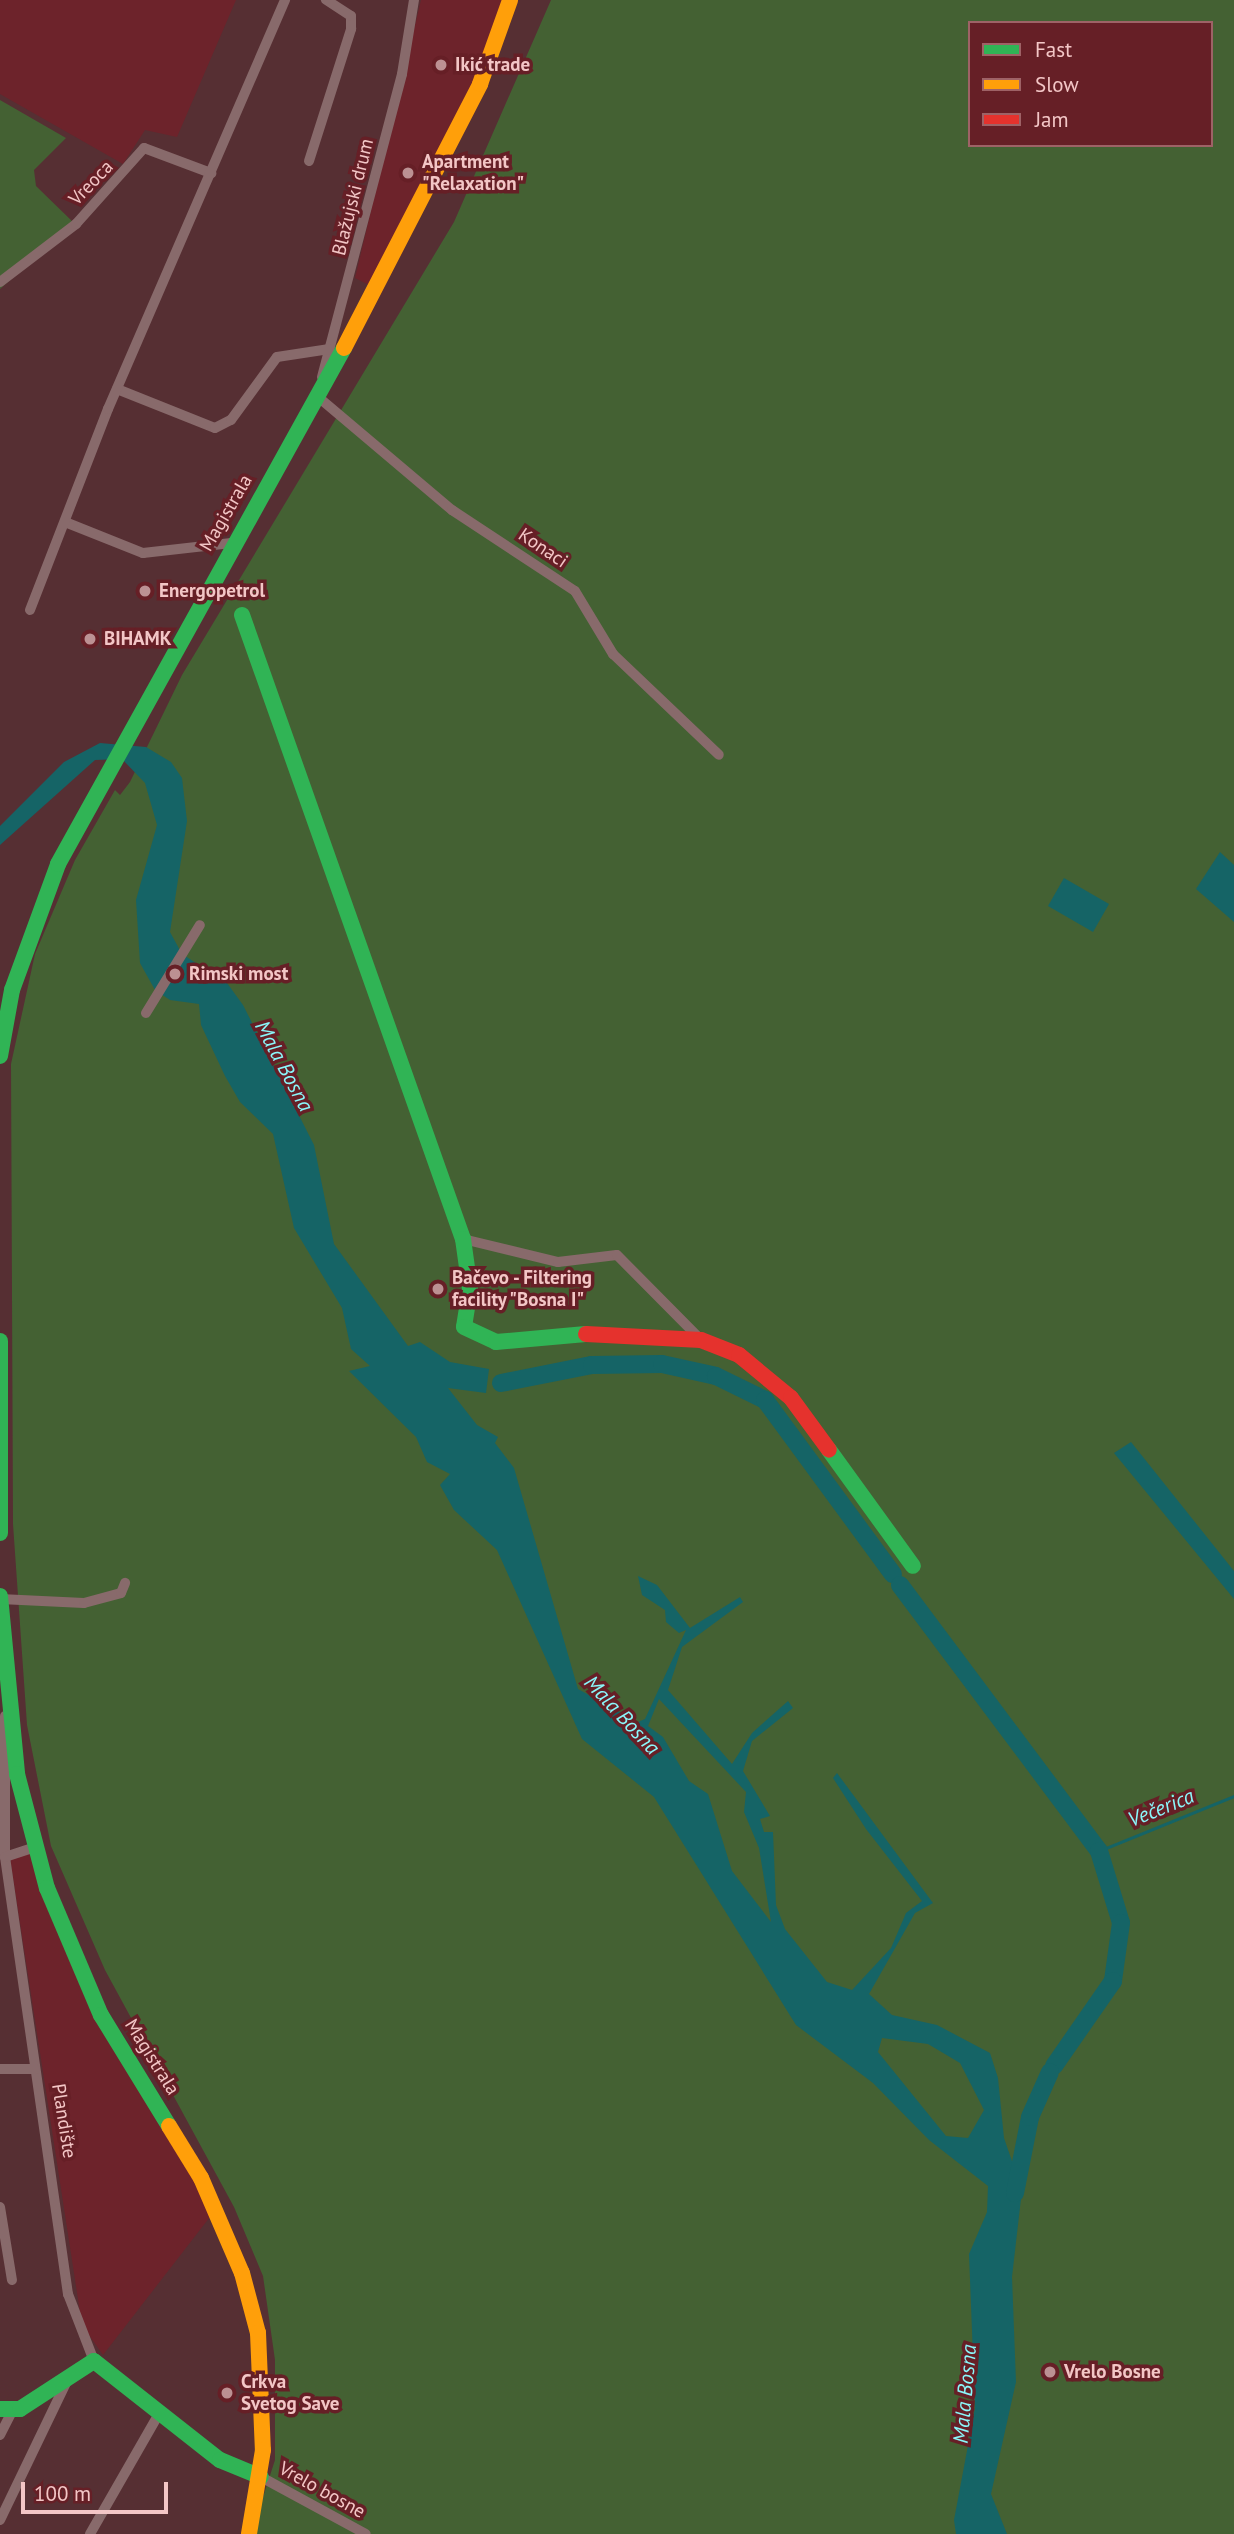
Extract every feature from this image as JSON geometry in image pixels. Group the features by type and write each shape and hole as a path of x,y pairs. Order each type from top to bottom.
{"main road":[{"name":"Magistrala","path":"0,1056 33,924 100,788 231,544 316,400 412,225 480,84 510,0"},
{"path":"242,615 463,1239 470,1289 462,1318 472,1335 496,1342 580,1334 701,1340 770,1374 913,1566"},
{"path":"0,1341 0,1533"},
{"name":"Magistrala","path":"0,1598 17,1774 35,1847 101,2015 201,2178 242,2273 258,2333 264,2398 261,2477 249,2534"},
{"path":"6,2410 68,2379 94,2361 220,2460 261,2477"}],"street":[{"path":"30,610 117,389 285,0"},
{"path":"309,161 351,29 351,16 326,0"},
{"name":"Blažujski drum","path":"316,400 402,74 414,0"},
{"name":"Vreoca","path":"0,282 86,215 144,148 211,173"},
{"path":"117,389 215,428 232,420 277,357 330,349"},
{"name":"Konaci","path":"316,400 452,509 575,591 613,654 719,755"},
{"path":"65,522 143,553 231,544"},
{"path":"146,1013 200,925"},
{"path":"463,1239 558,1262 617,1255 701,1340"},
{"path":"0,1598 84,1603 121,1593 125,1583"},
{"name":"Plandište","path":"7,1681 5,1857 68,2294 94,2361"},
{"path":"5,1857 35,1847"},
{"path":"0,2069 35,2069"},
{"path":"0,2207 12,2280"},
{"path":"0,2519 68,2379"},
{"path":"0,2435 6,2410"},
{"path":"90,2534 160,2412"},
{"name":"Vrelo bosne","path":"261,2477 366,2534"}],"shaded area":[{"path":"0,0 236,0 177,137 145,130 123,164 0,94"},
{"path":"421,0 510,0 498,40 377,289 355,278"},
{"path":"40,1846 101,2015 213,2213 103,2355 82,2325 10,1858"}],"green space":[{"path":"551,0 1234,0 1234,2534 251,2534 275,2460 275,2360 263,2276 234,2207 105,1970 51,1846 27,1725 13,1524 11,1064 35,954 75,860 115,790 120,795 130,782 182,675 454,222"},
{"path":"0,100 66,138 34,170 36,186 74,223 0,289"}],"water":[{"path":"100,743 146,747 171,762 182,778 187,821 170,932 182,954 227,983 243,1005 314,1145 334,1244 408,1346 420,1342 450,1362 489,1369 486,1393 448,1388 477,1425 498,1437 495,1443 514,1468 578,1689 638,1722 645,1719 686,1630 679,1633 666,1622 665,1610 642,1595 638,1576 657,1585 690,1628 740,1597 743,1602 682,1647 668,1690 732,1764 752,1733 788,1701 793,1708 752,1741 743,1771 770,1816 760,1819 764,1832 773,1832 776,1905 785,1929 827,1982 852,1990 891,1948 906,1913 922,1901 866,1829 833,1778 837,1773 933,1903 915,1913 869,1994 892,2015 937,2025 990,2053 998,2078 1004,2138 1022,2190 1012,2277 1016,2382 991,2494 1007,2534 956,2534 954,2520 975,2408 969,2254 987,2212 988,2186 929,2140 873,2083 796,2025 654,1797 582,1739 497,1550 454,1510 440,1485 450,1474 427,1462 416,1437 349,1371 370,1366 351,1349 342,1308 294,1228 273,1134 240,1102 225,1076 201,1025 199,1004 170,1000 155,990 140,963 136,900 157,825 145,783 122,759 95,760 0,845 0,826 64,762","holes":["659,1699 746,1792 744,1812 759,1848 771,1922 732,1871 708,1794 689,1781 663,1737 648,1726","882,2038 928,2044 960,2063 984,2110 968,2138 946,2136 878,2052"]},
{"path":"1220,852 1234,865 1234,922 1196,889"},
{"path":"1064,878 1109,904 1093,932 1048,906"},
{"path":"1131,1442 1234,1571 1234,1599 1114,1453"}],"waterway":[{"name":"Mala Bosna","path":"501,1383 592,1365 662,1364 716,1376 765,1400 893,1574"},
{"name":"Mala Bosna","path":"900,1585 1099,1851 1121,1923 1113,1981 1054,2066"},
{"name":"Večerica","path":"1099,1851 1234,1796"},
{"name":"Mala Bosna","path":"1015,2193 1030,2117 1050,2072"}],"traffic: fast":[{"path":"0,1056 12,990 58,864 344,348"},
{"path":"242,615 463,1239 470,1289 464,1327 496,1342 586,1334"},
{"path":"0,1341 0,1533"},
{"path":"829,1450 913,1566"},
{"path":"0,1596 17,1774 47,1888 101,2015 169,2126"},
{"path":"0,2409 20,2409 94,2361 220,2460 261,2477"}],"traffic: slow":[{"path":"344,348 480,84 510,0"},
{"path":"169,2126 201,2178 242,2273 258,2333 263,2450 249,2534"}],"traffic: jam":[{"path":"586,1334 701,1340 739,1355 791,1398 829,1450"}],"place":[{"name":"Ikić trade","path":"441,65"},
{"name":"Apartment \"Relaxation\"","path":"408,173"},
{"name":"Energopetrol","path":"145,591"},
{"name":"BIHAMK","path":"90,639"},
{"name":"Rimski most","path":"175,974"},
{"name":"Bačevo - Filtering facility \"Bosna I\"","path":"438,1289"},
{"name":"Vrelo Bosne","path":"1050,2372"},
{"name":"Crkva Svetog Save","path":"227,2393"}]}
